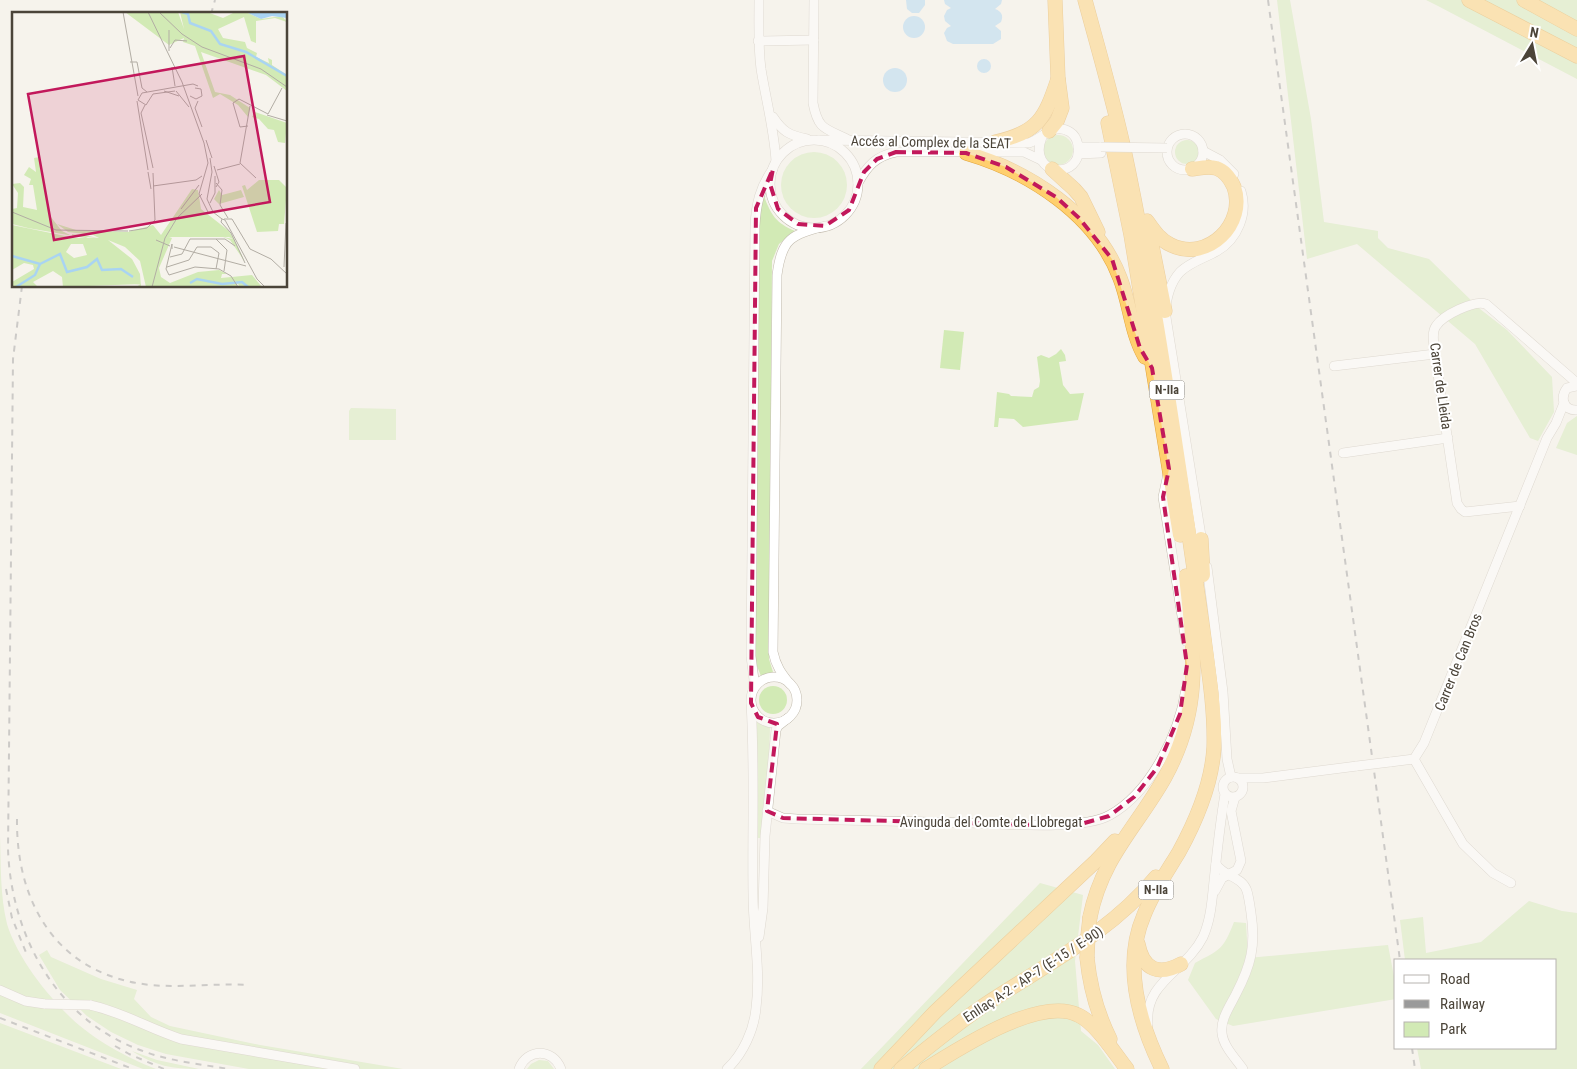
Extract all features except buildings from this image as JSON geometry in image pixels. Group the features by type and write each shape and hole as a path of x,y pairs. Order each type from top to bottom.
{"highway":[{"path":"1045,134 1057,122 1062,108 1058,78 1054,0"},
{"name":"N-IIa","path":"1075,0 1106,112 1131,235 1185,569 1193,644 1194,684 1189,714 1179,746 1164,778 1104,873 1093,900 1090,917 1087,958 1090,982 1100,1017 1111,1042 1128,1069"},
{"name":"N-IIa","path":"1085,0 1122,143 1138,218 1165,379 1212,701 1214,748 1212,765 1199,811 1180,850 1146,908 1137,934 1134,961 1135,991 1141,1019 1162,1069"},
{"path":"1469,0 1577,56"},
{"path":"1488,0 1577,48"},
{"path":"1524,0 1577,29"},
{"path":"995,142 1027,132 1037,123 1044,114 1058,78"},
{"path":"1122,143 1143,200 1165,311"},
{"path":"966,152 1006,167 1056,197 1079,218 1108,253"},
{"path":"1047,165 1081,197 1120,277 1140,348 1152,368"},
{"path":"1147,221 1164,241 1172,246 1184,249 1204,248 1227,231 1233,220 1236,207 1235,190 1232,183 1221,170 1213,167 1192,169"},
{"path":"1118,173 1120,225 1132,294 1134,328"},
{"path":"1201,539 1204,579 1204,638"},
{"name":"Enllaç A-2 - AP-7 (E-15 / E-90)","path":"901,1069 958,1023 1074,950 1141,896 1163,867 1188,822 1204,779 1213,734"},
{"name":"Enllaç A-2 - AP-7 (E-15 / E-90)","path":"880,1069 935,1012 1096,861 1141,813"},
{"path":"1137,934 1143,961 1151,968 1165,970 1181,964"},
{"path":"926,1069 992,1031 1025,1017 1047,1011 1064,1011 1079,1015 1090,1023 1128,1069"}],"street":[{"path":"759,0 758,41 761,70 770,113 774,165 770,184 772,197 778,209 786,218 798,224 811,227 825,226"},
{"path":"814,0 813,103 816,118 823,128 849,140"},
{"path":"758,41 814,40"},
{"path":"727,1069 741,1052 753,1024 756,1008 757,960 762,908 765,836 776,730 793,712 797,698 790,684 779,672 773,652 777,275 779,256 789,240 801,233 838,220 849,210 856,197 858,183 856,170 840,148 815,140 795,137 782,129 770,113"},
{"name":"Accés al Complex de la SEAT","path":"815,140 1029,144 1054,128 1070,132 1077,140 1078,151"},
{"path":"1045,134 1038,149 1047,165 1060,170 1075,162 1078,151 1167,151"},
{"path":"1203,150 1200,163 1192,169 1183,170 1170,163 1167,151 1173,138 1180,135 1188,134 1198,140 1203,150 1220,160 1236,176 1244,205 1242,219 1237,230 1219,250 1193,263 1174,280 1169,290 1165,311 1213,603 1223,692 1227,759 1234,778 1242,783 1243,789"},
{"path":"757,960 753,897 751,703 754,680 752,646 756,208 760,190 774,165 787,149 798,143 815,140"},
{"name":"Accés al Complex de la SEAT","path":"858,183 870,164 886,154 906,152 1024,152 1047,165"},
{"name":"Carrer de Lleida","path":"1520,506 1465,512 1457,503 1435,354 1434,331 1436,325 1442,319 1471,304 1482,302 1491,307 1577,384"},
{"path":"1334,366 1435,354"},
{"path":"1560,368 1565,392"},
{"path":"1565,392 1571,386 1577,384"},
{"name":"Carrer de Can Bros","path":"1414,759 1437,715 1550,431 1556,423 1564,403 1565,392"},
{"path":"1564,403 1567,407 1575,410"},
{"name":"Carrer de Can Bros","path":"1556,423 1575,410"},
{"path":"1343,453 1448,438"},
{"name":"Avinguda del Comte de Llobregat","path":"767,812 783,818 1037,825 1080,824 1109,816 1134,797 1156,768 1174,732 1182,709 1186,685 1186,637 1163,497 1169,469"},
{"path":"753,690 757,684 770,677 777,677 790,684"},
{"path":"751,703 753,711 765,721 781,722 788,718"},
{"path":"1154,1052 1154,1044 1148,1024 1148,1005 1156,991 1197,946 1208,923 1225,794 1224,784 1228,779 1263,778 1414,759 1463,844 1493,873 1510,883"},
{"path":"1225,794 1234,797 1240,795 1243,789 1263,778"},
{"path":"1213,896 1219,881 1237,870 1241,861 1231,811 1234,797"},
{"path":"1216,864 1222,872 1240,881 1247,892 1253,934 1249,966 1225,1018 1221,1032 1225,1043 1244,1069"},
{"path":"0,990 25,1001 45,1004 90,1005 118,1013 181,1039 355,1069"},
{"path":"519,1069 525,1058 537,1053 545,1053 552,1056 561,1068"}],"highlighted area":[{"path":"896,152 966,153 1006,167 1056,197 1079,218 1112,259 1140,348 1152,368 1169,469 1163,497 1187,665 1180,714 1157,768 1134,797 1109,816 1081,824 1037,825 783,818 767,811 777,724 758,717 751,703 756,208 773,169 770,184 778,209 798,224 825,226 849,210 864,172 877,159"}],"green space":[{"path":"1277,0 1290,0 1311,119 1324,222 1378,231 1378,238 1388,248 1429,259 1480,309 1507,330 1552,377 1554,412 1538,441 1530,438 1475,344 1357,244 1307,259"},
{"path":"1426,0 1577,0 1577,79 1438,6"},
{"path":"1058,135 1069,139 1073,150 1069,161 1058,165 1047,161 1043,150 1047,139"},
{"path":"1187,140 1195,144 1199,152 1195,160 1187,164 1179,160 1175,152 1179,144"},
{"path":"814,152 827,155 837,162 844,172 847,185 844,198 837,208 827,215 814,218 801,215 791,208 784,198 781,185 784,172 791,162 801,155"},
{"path":"764,196 775,218 783,225 795,231 779,244 772,261 769,659 773,672 761,676 755,661 760,214"},
{"path":"944,330 964,332 960,370 940,368"},
{"path":"1061,349 1066,361 1059,362 1063,385 1070,394 1084,393 1078,420 1023,427 1014,419 999,418 998,427 994,427 997,392 1011,396 1032,397 1034,390 1039,387 1040,381 1037,357 1041,355 1049,358"},
{"path":"351,408 396,409 396,440 349,440 349,411"},
{"path":"1577,416 1577,455 1556,448 1567,423"},
{"path":"773,686 783,690 787,700 783,710 773,714 763,710 759,700 763,690"},
{"path":"755,721 770,727 769,761 761,838 756,838"},
{"path":"0,836 2,891 7,924 18,949 33,974 61,1008 89,1033 122,1054 156,1069 143,1069 0,1013"},
{"path":"1040,883 1083,895 1075,961 1081,1031 1098,1045 1115,1069 861,1069"},
{"path":"1529,901 1562,911 1577,913 1577,1069 1421,1069 1417,1049 1557,1049 1557,959 1405,959 1400,920 1423,917 1426,953 1481,942"},
{"path":"1234,922 1246,923 1248,958 1388,945 1394,976 1394,999 1233,1026 1216,1019 1188,980 1195,963 1220,948"},
{"path":"47,950 51,957 101,979 137,990 134,999 151,1017 170,1026 260,1045 403,1069 249,1069 166,1054 138,1045 111,1032 87,1016 60,990 39,955"},
{"path":"0,1023 121,1069 0,1069"},
{"path":"132,1051 157,1060 199,1069 164,1066"},
{"path":"539,1060 548,1061 554,1069 527,1069 531,1064"}],"water":[{"path":"906,0 925,0 925,5 919,13 912,13 907,9"},
{"path":"944,0 1002,0 1001,4 995,9 1002,15 1001,22 995,26 1001,31 1001,39 993,44 953,44 947,41 944,33 951,26 945,21 944,16 947,10 951,8 945,4"},
{"path":"914,16 922,19 925,27 922,35 914,38 906,35 903,27 906,19"},
{"path":"981,59 987,59 991,66 987,73 981,73 977,69 977,63"},
{"path":"895,68 903,72 907,80 903,88 895,92 887,88 883,80 887,72"}],"railway":[{"path":"212,12 215,0"},
{"path":"1268,0 1400,959"},
{"path":"22,288 13,359 8,849 11,881 18,912 29,942 44,970 62,995 84,1018 110,1036 151,1054 173,1060 229,1069"},
{"path":"17,819 19,850 25,880 35,907 49,931 68,951 91,967 119,979 151,985 247,985"},
{"path":"6,889 12,918 27,955"},
{"path":"0,1018 133,1069"},
{"path":"115,1046 164,1069"},
{"path":"1412,1049 1415,1069"}]}
